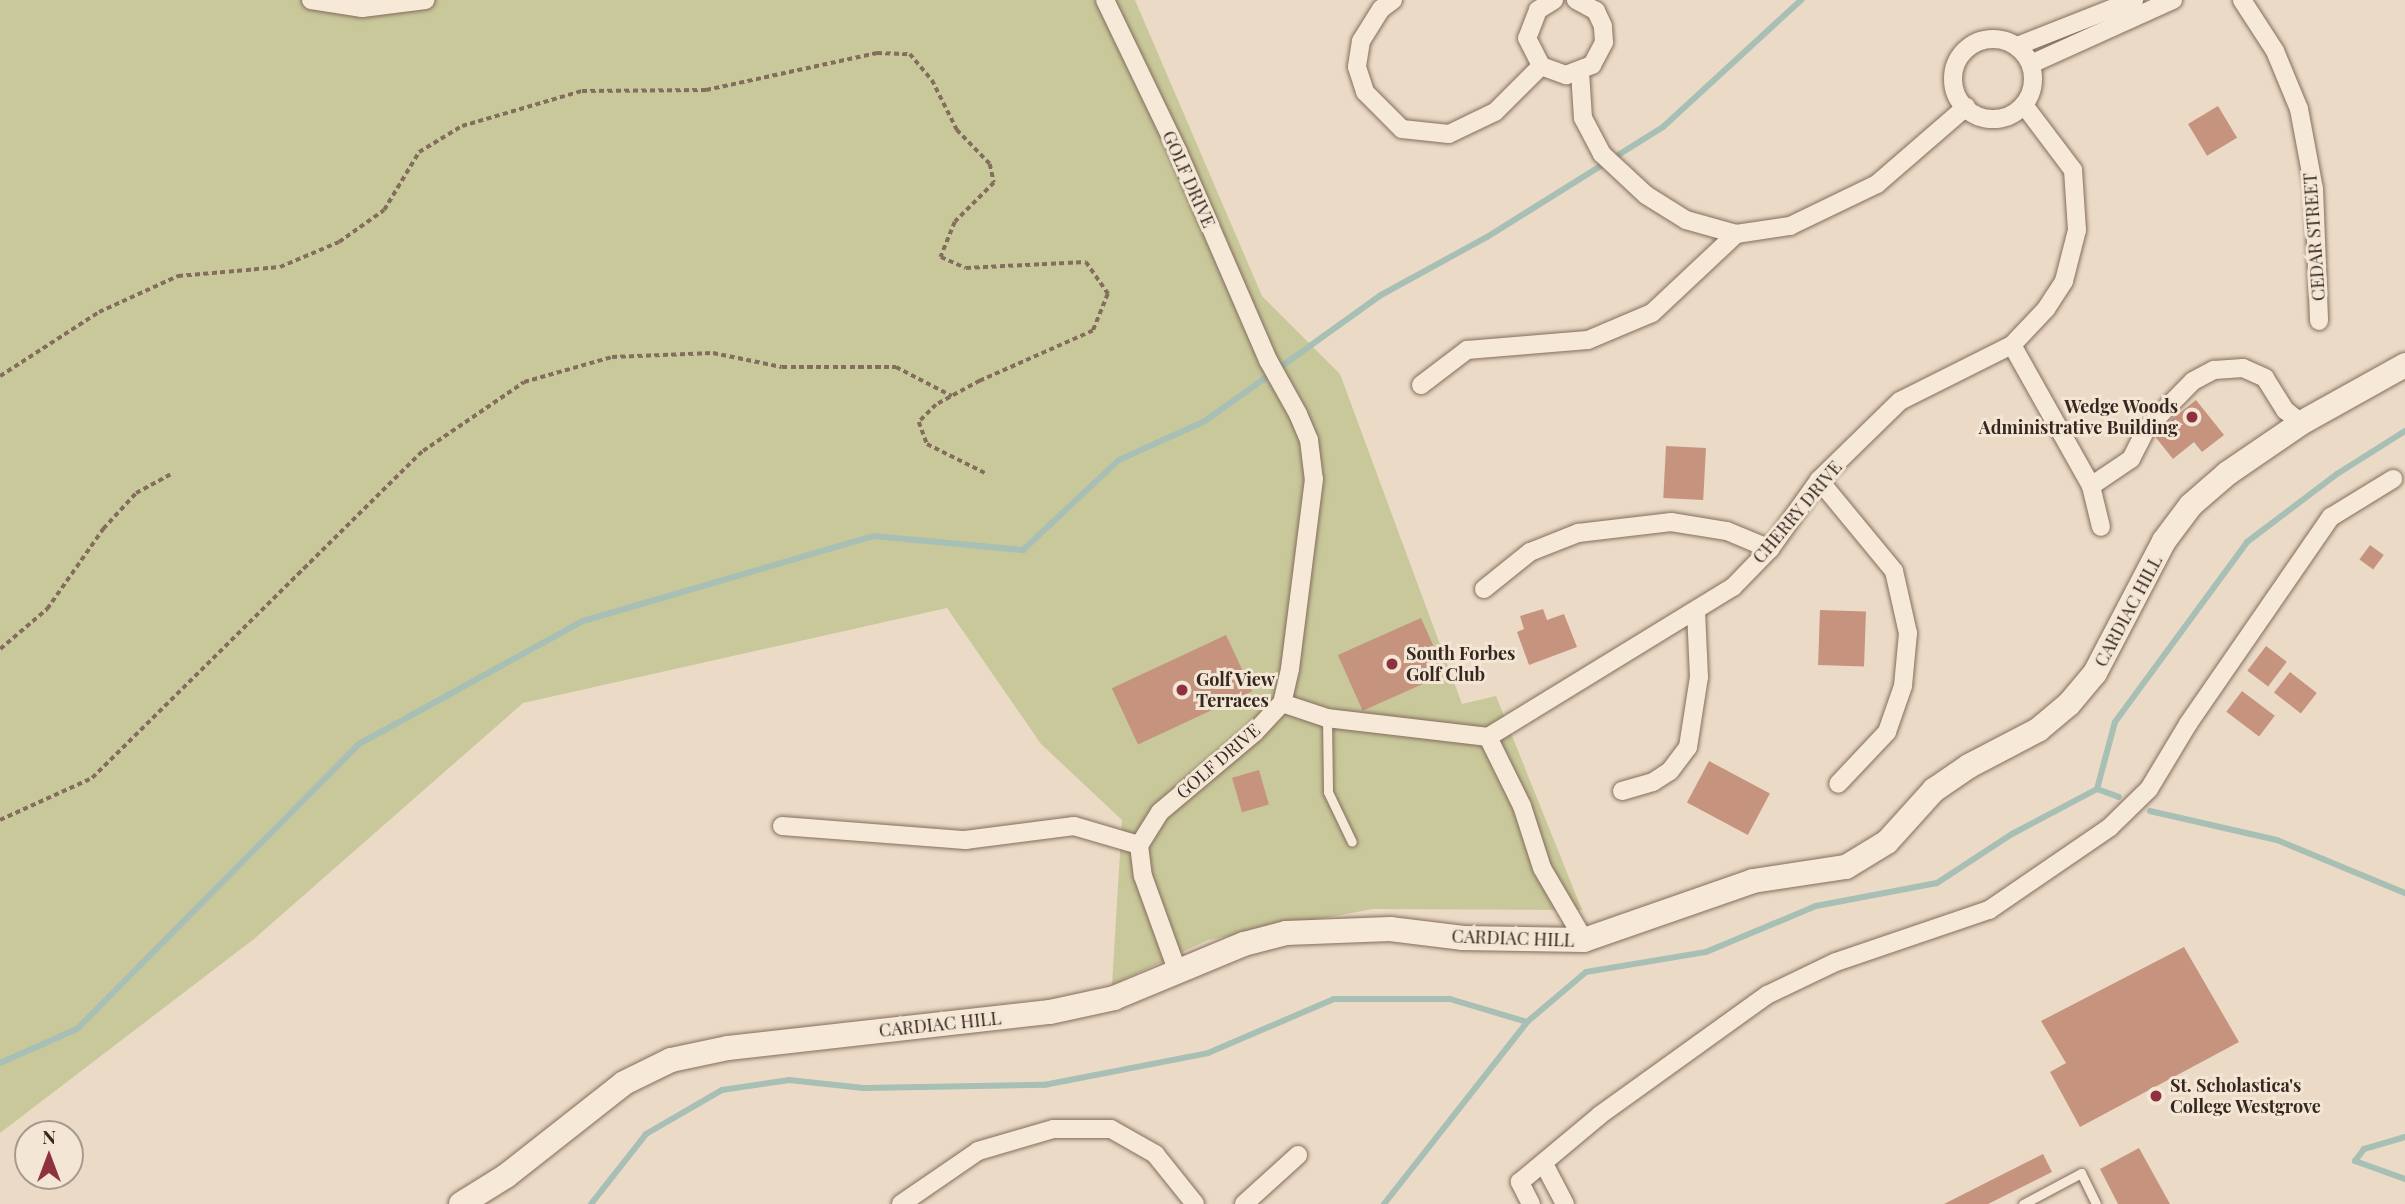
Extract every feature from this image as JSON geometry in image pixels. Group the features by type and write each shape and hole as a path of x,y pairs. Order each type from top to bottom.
{"main road":[{"name":"CARDIAC HILL","path":"461,1204 506,1176 624,1083 671,1060 728,1048 1050,1012 1114,998 1177,970 1286,933 1332,929 1390,929 1463,938 1584,940 1617,932 1718,891 1846,867 1887,842 1934,790 1969,766 2038,730 2069,704 2095,673 2164,541 2191,505 2228,473 2301,424 2405,365"}],"street":[{"path":"311,0 362,8 425,0"},
{"name":"GOLF DRIVE","path":"1105,0 1178,152 1268,360 1309,440 1314,479 1290,669 1282,703 1255,732 1160,813 1139,845"},
{"path":"1393,0 1381,9 1361,41 1357,67 1365,92 1402,129 1449,134 1495,112 1541,66"},
{"path":"1554,0 1538,9 1530,23 1531,54 1541,66 1553,72 1580,72 1592,65 1604,42 1603,26 1581,1"},
{"path":"2017,46 2134,0"},
{"path":"2031,64 2173,0"},
{"name":"CEDAR STREET","path":"2242,0 2275,51 2298,109 2314,188 2319,321"},
{"path":"1998,38 2017,46 2031,64 2034,81 2024,105 1999,118 1985,118 1966,107 1953,82 1954,70 1965,50 1984,40 1998,38"},
{"path":"1580,72 1583,118 1602,154 1624,175 1686,220 1736,234 1790,226 1877,184 1966,107"},
{"name":"CHERRY DRIVE","path":"1488,737 1733,587 1770,549 1819,480 1900,401 2012,345 2064,281 2077,230 2073,170 2024,105"},
{"path":"1421,385 1467,350 1588,340 1652,313 1736,234"},
{"path":"2012,345 2091,486 2101,527"},
{"path":"2091,486 2131,459 2146,429 2193,381 2214,370 2243,368 2265,379 2285,410 2301,424"},
{"path":"1531,1204 1520,1182 1600,1115 1768,995 1836,962 1989,910 2110,827 2149,789 2188,724 2331,517 2393,479"},
{"path":"1819,480 1894,571 1909,633 1903,686 1887,732 1838,784"},
{"path":"1484,589 1530,552 1578,533 1671,522 1727,531 1770,549"},
{"path":"1622,791 1653,782 1670,771 1688,747 1699,677 1696,611"},
{"path":"1282,703 1327,718 1488,737 1522,806 1542,868 1584,940"},
{"path":"782,826 965,840 1074,826 1139,845 1146,887 1177,970"},
{"path":"901,1204 978,1151 1053,1129 1111,1129 1154,1154 1195,1204"},
{"path":"1244,1204 1298,1155"},
{"path":"1544,1164 1565,1204"}],"lane":[{"path":"1327,718 1328,792 1352,842"},
{"path":"2023,1204 2081,1173 2096,1204"}],"path":[{"path":"0,376 99,312 178,276 280,267 339,242 384,210 419,152 462,126 582,91 706,90 877,53 909,54 932,80 957,130 990,164 993,183 955,222 941,257 967,268 1086,262 1108,294 1093,331 952,396 919,422 927,444 985,473"},
{"path":"0,820 92,778 423,451 524,382 612,357 713,353 782,367 896,367 952,396"},
{"path":"0,649 47,608 103,529 136,493 173,473"}],"green space":[{"name":"South Forbes Golf Club","path":"0,0 1135,0 1262,296 1340,374 1462,704 1496,696 1582,910 1373,909 1208,940 1112,985 1122,820 1041,744 947,608 523,703 254,939 0,1133"}],"building":[{"path":"2218,106 2237,138 2207,156 2188,124"},
{"name":"Wedge Woods Administrative Building","path":"2196,400 2224,435 2202,452 2194,442 2173,459 2153,434"},
{"path":"1666,446 1706,448 1703,500 1663,498"},
{"path":"2370,545 2384,555 2373,570 2359,560"},
{"path":"1543,609 1547,620 1564,614 1577,647 1529,665 1517,632 1524,629 1520,616"},
{"path":"1820,610 1866,612 1864,667 1818,665"},
{"name":"South Forbes Golf Club","path":"1421,618 1446,674 1363,711 1338,655"},
{"name":"Golf View Terraces","path":"1226,635 1252,691 1138,744 1112,688"},
{"path":"2266,646 2287,662 2268,686 2247,671"},
{"path":"2290,672 2317,693 2301,713 2274,692"},
{"path":"2242,691 2275,716 2259,736 2226,712"},
{"path":"1709,761 1770,793 1748,835 1687,802"},
{"path":"1259,770 1269,805 1242,812 1232,778"},
{"path":"2184,947 2239,1042 2080,1127 2050,1072 2066,1063 2041,1021"},
{"path":"2139,1148 2170,1204 2118,1204 2100,1169"},
{"path":"2043,1154 2052,1172 1988,1204 1944,1204"}],"waterway":[{"path":"0,1063 77,1029 359,744 583,621 874,536 1023,550 1119,460 1205,421 1381,295 1487,237 1663,127 1801,0"},
{"path":"1384,1204 1527,1022 1586,972 1706,952 1816,906 1937,883 2012,834 2097,789 2115,722 2247,542 2337,474 2405,431"},
{"path":"2097,789 2119,797"},
{"path":"2150,811 2277,840 2405,893"},
{"path":"591,1204 646,1134 722,1090 789,1080 864,1088 1044,1085 1208,1053 1334,999 1450,999 1527,1022"},
{"path":"2405,1137 2364,1149 2355,1161 2405,1179"}],"place":[{"name":"Wedge Woods Administrative Building","path":"2192,417"},
{"name":"South Forbes Golf Club","path":"1392,664"},
{"name":"Golf View Terraces","path":"1182,690"},
{"name":"St. Scholastica's College Westgrove","path":"2156,1096"}]}
